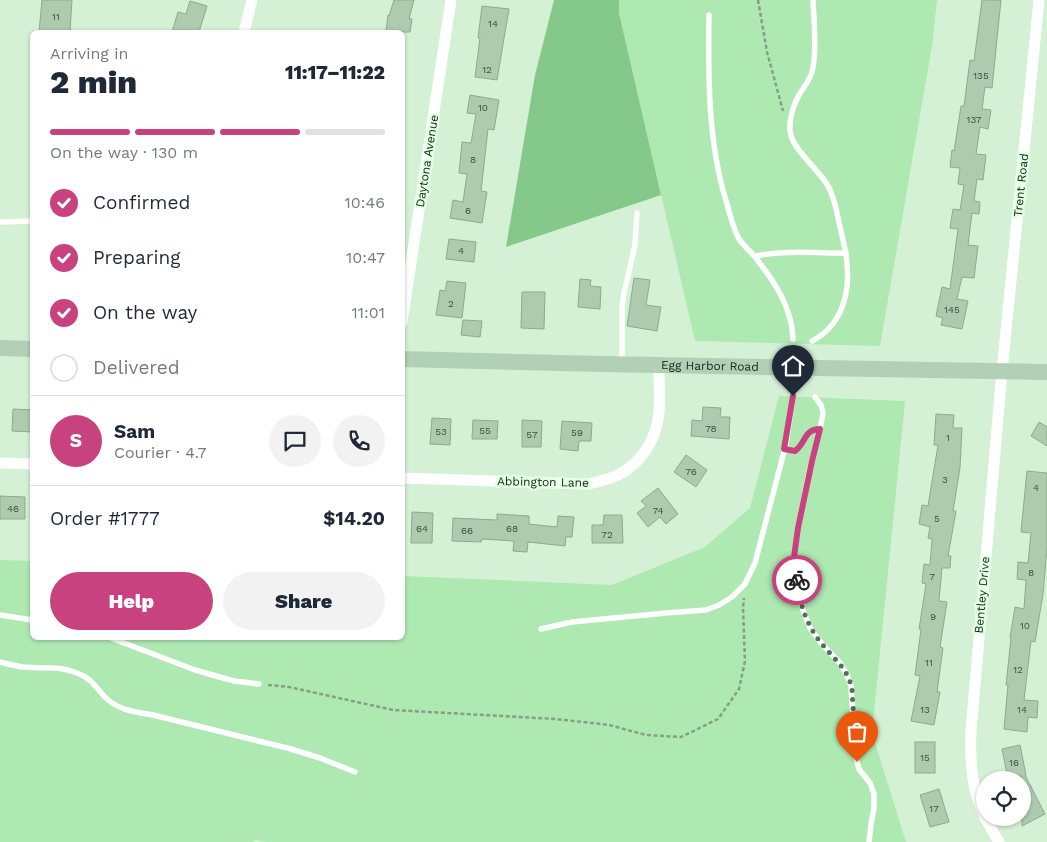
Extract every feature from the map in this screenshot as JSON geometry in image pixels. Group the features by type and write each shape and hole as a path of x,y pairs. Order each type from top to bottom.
{"main road":[{"path":"0,348 30,349"},
{"name":"Egg Harbor Road","path":"405,360 1047,372"}],"street":[{"path":"244,30 252,0"},
{"name":"Daytona Avenue","path":"405,302 451,0"},
{"name":"Trent Road","path":"1002,371 1039,0"},
{"name":"Abbington Lane","path":"405,478 588,484 618,475 632,466 642,456 651,441 659,414 659,365"},
{"name":"Bentley Drive","path":"976,792 972,776 970,731 1002,371"},
{"path":"0,463 30,464"},
{"name":"Bentley Drive","path":"990,826 999,842"}],"lane":[{"path":"812,341 824,333 836,320 844,299 847,274 845,245 830,188 794,144 790,134 789,125 794,106 809,80 813,66 813,0"},
{"path":"710,15 710,103 716,163 720,180 738,237 755,256 782,298 789,314 793,339"},
{"path":"622,364 622,307 635,245 637,213"},
{"path":"0,222 30,221"},
{"path":"755,256 782,253 846,253"},
{"path":"541,629 581,621 706,610 719,606 732,597 745,584 755,563 784,449 793,396"},
{"path":"814,397 822,408 820,429 809,472 794,557 798,591 810,628 840,663 851,686 855,755 859,768 870,783 874,794 869,842"},
{"path":"784,449 795,451 801,446 810,431 820,429"},
{"path":"0,615 30,620"},
{"path":"116,640 195,670 234,681 259,684"},
{"path":"0,662 24,667 54,667 68,670 96,685 103,695 120,708 291,749 355,772"}],"path":[{"path":"758,0 767,52 790,134"},
{"path":"259,684 289,687 393,710 556,719 609,725 646,735 681,737 718,719 738,689 745,661 743,608 745,584"}],"green space":[{"path":"554,0 619,0 619,13 661,195 506,247 535,75"},
{"path":"619,0 937,0 932,46 880,346 695,341 619,13"},
{"path":"779,396 905,401 872,733 906,842 267,842 255,840 253,842 0,842 0,560 30,561 30,640 405,640 405,576 612,585 705,547 750,508"}],"building":[{"path":"42,0 72,0 70,30 39,30"},
{"path":"394,0 414,0 409,19 412,19 410,32 405,32 405,30 386,30"},
{"path":"982,0 1001,0 992,88 985,87 982,109 991,110 988,129 980,127 976,154 986,155 983,180 977,179 974,201 980,202 979,214 972,213 968,245 978,246 974,278 962,277 957,299 968,301 962,329 941,325 943,318 936,316 942,287 950,289 958,229 950,228 953,209 960,210 964,185 958,184 960,168 950,167 961,106 964,106 970,60 974,61"},
{"path":"190,1 207,6 200,30 173,30 178,12 186,14"},
{"path":"482,6 509,9 497,80 475,77"},
{"path":"470,95 499,100 494,130 488,129 481,191 487,192 482,223 450,218 453,200 463,202 467,174 459,173 462,142 471,143 476,114 467,113"},
{"path":"449,239 476,242 474,262 446,259"},
{"path":"634,278 650,280 646,305 661,307 657,331 627,326"},
{"path":"580,279 591,280 590,286 601,287 600,309 578,307"},
{"path":"447,281 466,283 462,318 436,315 440,290 445,291"},
{"path":"522,292 545,292 544,329 521,328"},
{"path":"463,320 482,321 480,337 461,335"},
{"path":"703,407 721,408 720,417 730,417 729,439 691,436 692,420 702,421"},
{"path":"13,409 30,410 30,432 12,431"},
{"path":"936,414 954,415 953,428 962,428 960,468 953,511 956,511 948,556 951,556 950,568 942,568 939,601 947,602 940,647 943,648 937,692 940,692 934,725 911,721 920,676 915,675 921,629 919,629 926,584 922,583 924,564 930,565 932,539 928,538 930,527 919,524 922,505 928,506 938,445 934,445"},
{"path":"432,418 451,419 450,445 430,444"},
{"path":"473,420 498,421 497,439 472,439"},
{"path":"522,420 542,421 541,447 522,447"},
{"path":"562,421 592,423 591,441 579,441 578,451 560,449"},
{"path":"1039,422 1047,427 1047,446 1031,436"},
{"path":"686,455 707,470 696,487 674,472"},
{"path":"1027,471 1047,473 1047,548 1043,594 1035,642 1031,641 1024,700 1038,701 1037,718 1028,717 1027,732 1004,729 1010,638 1015,607 1024,609 1026,580 1017,579 1018,562 1028,563 1031,533 1021,532"},
{"path":"658,488 678,514 666,524 660,517 648,527 637,513 646,506 641,501"},
{"path":"0,496 25,497 25,519 0,519"},
{"path":"412,512 433,513 432,543 411,543"},
{"path":"497,514 529,516 529,524 557,527 558,516 574,517 572,537 566,537 565,546 528,542 527,552 513,551 514,541 482,539 481,542 452,541 453,518 497,520"},
{"path":"604,515 622,515 623,543 592,543 592,525 603,525"},
{"path":"915,742 935,742 935,773 915,773"},
{"path":"1020,745 1025,771 1006,771 1002,749"},
{"path":"1031,787 1045,814 1031,821"},
{"path":"939,789 949,822 930,827 920,795"}],"way so far":[{"path":"797,580 800,600 810,628 840,663 851,686 854,748 857,762"}],"route":[{"path":"793,396 784,449 795,451 801,446 810,431 820,429 798,528 794,557 797,580"}]}
